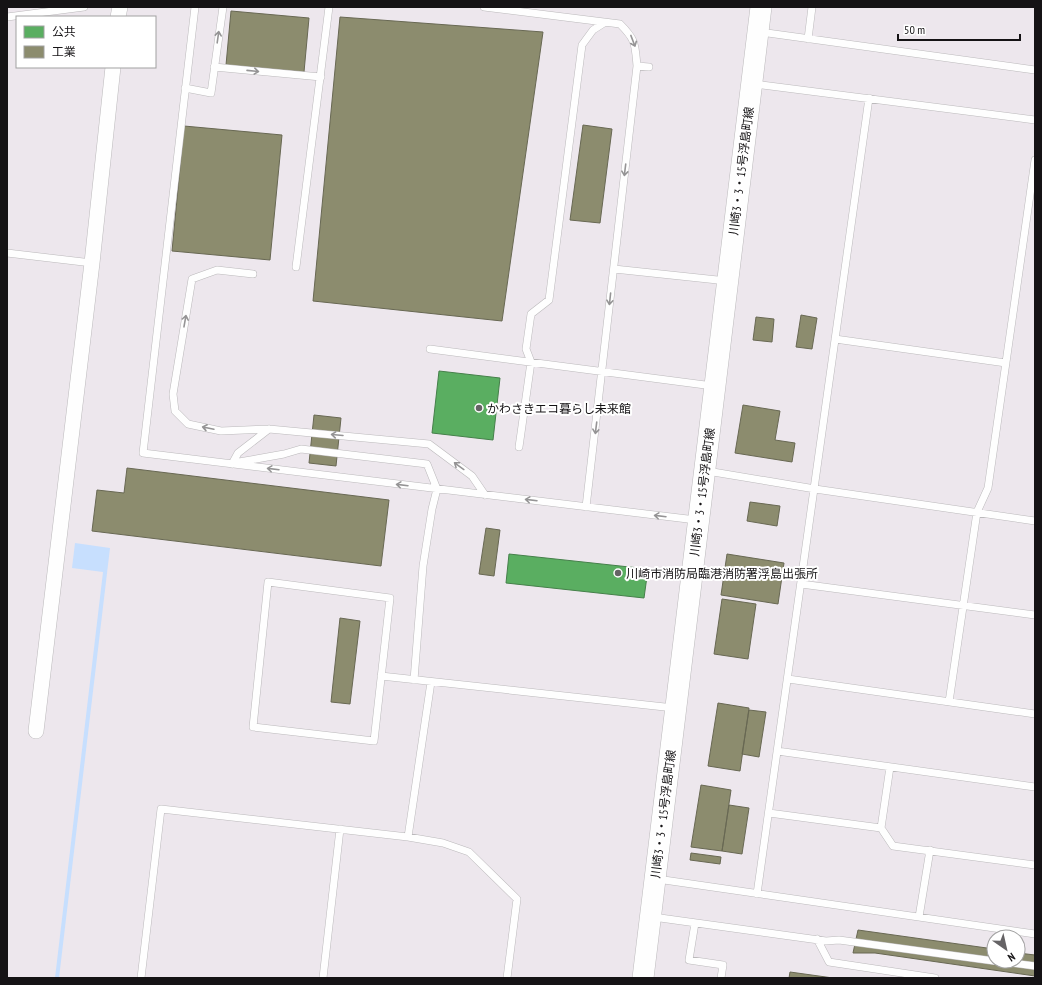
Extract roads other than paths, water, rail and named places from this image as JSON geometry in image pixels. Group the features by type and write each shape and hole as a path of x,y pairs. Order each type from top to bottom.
{"street":[{"name":"川崎3・3・15号浮島町線","path":"643,978 761,7"},
{"path":"36,731 92,263 113,68"}],"lane":[{"path":"7,17 84,7"},
{"path":"195,7 144,453 699,521"},
{"path":"185,88 211,93 223,7"},
{"path":"296,267 329,7"},
{"path":"484,7 620,24 630,34 635,44 638,66 586,507"},
{"path":"808,39 812,7"},
{"path":"519,447 531,362 526,349 531,314 549,300 582,45 593,30 604,22"},
{"path":"758,32 1035,70"},
{"path":"638,66 649,67"},
{"path":"214,67 320,77"},
{"path":"752,84 1035,120"},
{"path":"757,894 869,98"},
{"path":"949,702 962,605 977,512 988,488 1035,160"},
{"path":"7,253 92,263"},
{"path":"614,269 728,282"},
{"path":"253,274 217,270 192,279 173,394 174,411 188,424 221,431 269,429 429,444 472,476 485,495"},
{"path":"835,339 1006,364"},
{"path":"430,349 715,386"},
{"path":"232,464 238,453 269,429"},
{"path":"232,464 284,454 301,449 427,464 437,489 434,497 423,566 414,680"},
{"path":"705,471 814,489 1035,521"},
{"path":"268,582 390,598 381,676 374,740 252,727 268,582"},
{"path":"801,584 1035,615"},
{"path":"381,676 676,708"},
{"path":"788,679 1035,714"},
{"path":"408,837 431,682"},
{"path":"777,752 1035,787"},
{"path":"890,767 881,828 893,846 1035,865"},
{"path":"141,978 161,809 408,837 443,843 469,852 517,899 507,978"},
{"path":"769,813 881,828"},
{"path":"323,978 340,829"},
{"path":"920,917 930,850"},
{"path":"655,879 1035,934"},
{"path":"651,916 826,941 845,940 986,960"},
{"path":"694,922 689,960 723,965 721,978"},
{"path":"817,939 830,962 935,978"}],"water":[{"path":"75,543 110,548 59,978 55,978 103,572 72,568"}],"place":[{"name":"かわさきエコ暮らし未来館","path":"479,408"},
{"name":"川崎市消防局臨港消防署浮島出張所","path":"618,573"}]}
